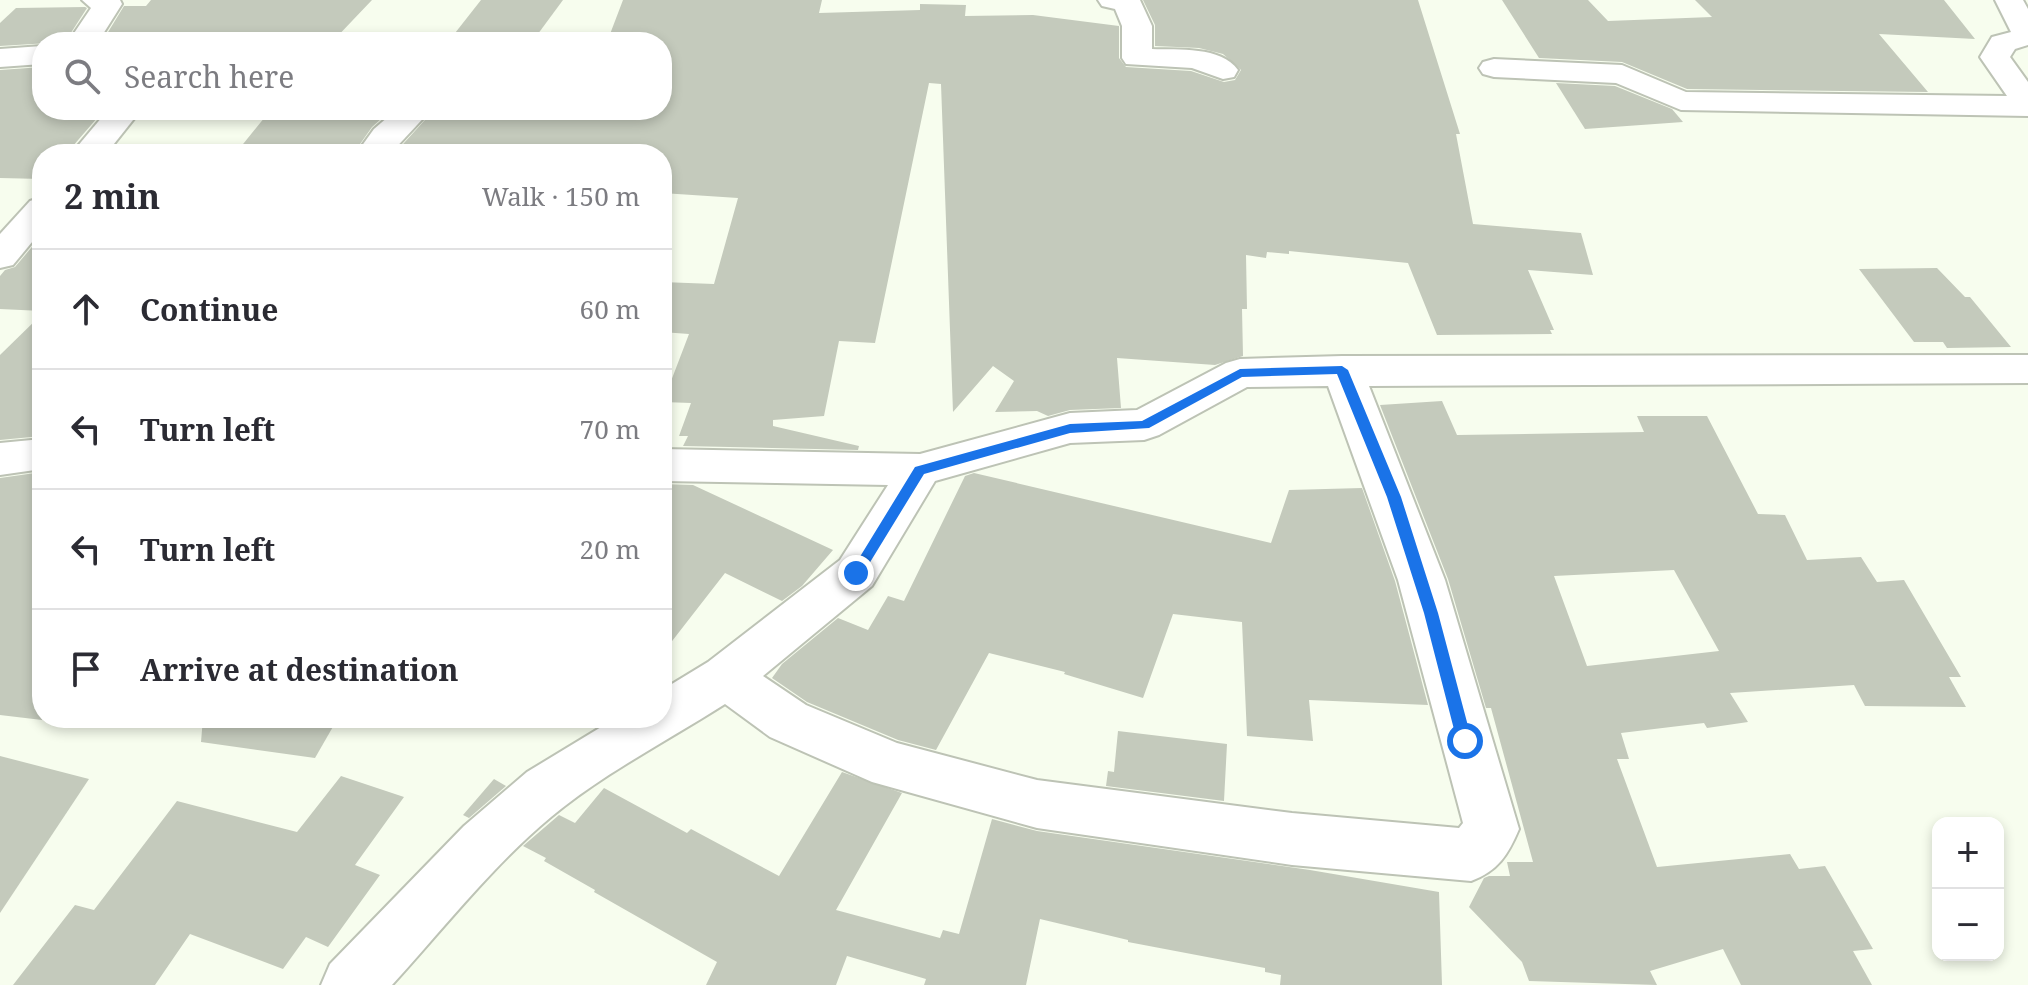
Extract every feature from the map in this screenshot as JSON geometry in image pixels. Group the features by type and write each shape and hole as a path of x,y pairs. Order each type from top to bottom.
{"street":[{"path":"90,32 108,4 96,0"},
{"path":"1112,0 1126,1 1137,26 1137,58 1196,59 1223,70"},
{"path":"2009,0 2028,36 2003,43 1995,57 2028,105"},
{"path":"0,58 32,56"},
{"path":"1494,68 1622,74 1681,101 2028,105"},
{"path":"96,144 117,120"},
{"path":"380,144 404,120"},
{"path":"0,257 32,220"},
{"path":"672,465 920,470 1070,428 1144,425 1240,373 1342,370 2028,369"},
{"path":"726,677 788,721 891,765 1037,804 1292,839 1471,855 1492,829 1431,613 1394,497 1342,370"},
{"path":"0,459 32,455"},
{"path":"672,711 726,677 856,573 920,470"},
{"path":"351,985 452,874 532,800 645,728"}],"building":[{"path":"151,0 372,0 342,32 108,32 124,6 146,6"},
{"path":"481,0 563,0 539,32 456,32"},
{"path":"623,0 822,0 819,13 920,10 920,4 966,5 965,16 1033,15 1119,26 1119,58 1126,67 1191,71 1224,82 1235,80 1241,70 1223,54 1199,48 1155,46 1155,25 1143,0 1418,0 1460,134 1456,134 1473,224 1581,233 1593,275 1528,270 1554,330 1550,330 1552,334 1437,335 1408,263 1289,251 1289,254 1267,252 1266,258 1246,255 1247,309 1242,309 1243,356 1215,365 1117,358 1121,408 1070,410 1048,416 1037,411 995,412 1014,381 993,366 953,412 941,84 929,83 875,343 839,341 824,416 773,420 773,426 859,446 858,450 683,446 688,436 679,436 691,403 672,402 672,378 689,334 672,333 672,282 714,284 738,198 672,194 672,144 403,144 425,120 672,120 672,32 611,32"},
{"path":"1502,0 1588,0 1608,21 1712,17 1695,0 1944,0 1975,39 1879,34 1928,92 1687,89 1622,62 1539,58"},
{"path":"16,8 87,8 71,32 32,32 32,44 0,46 0,23"},
{"path":"32,68 32,120 95,120 75,144 32,144 32,179 0,178 0,70"},
{"path":"1556,83 1615,86 1672,109 1683,122 1585,129"},
{"path":"263,120 380,120 360,144 243,144"},
{"path":"32,247 32,311 0,309 0,276 5,270 15,267"},
{"path":"1937,268 1965,297 1970,297 2011,347 1947,348 1943,342 1914,342 1859,269"},
{"path":"32,324 32,437 0,440 0,355"},
{"path":"1442,401 1457,435 1644,432 1637,416 1707,416 1758,514 1785,515 1807,560 1861,557 1877,582 1904,580 1961,677 1949,677 1966,707 1865,706 1854,685 1730,693 1748,722 1707,728 1704,723 1621,733 1629,759 1617,759 1657,867 1790,854 1799,869 1825,866 1873,949 1853,951 1872,985 1741,985 1723,949 1650,971 1657,985 1529,981 1522,962 1469,907 1484,878 1510,876 1507,862 1533,862 1491,708 1486,708 1448,579 1380,405","holes":["1674,570 1719,651 1587,666 1554,576"]},
{"path":"32,473 32,719 0,715 0,478"},
{"path":"974,473 1271,543 1289,490 1362,488 1395,581 1428,705 1309,700 1313,741 1247,736 1242,622 1173,614 1143,698 1065,672 989,653 936,750 898,740 807,702 772,678 782,664 838,618 868,630 888,596 904,601 965,476"},
{"path":"672,484 693,485 833,550 802,586 782,601 725,573 672,641"},
{"path":"202,728 332,728 315,758 201,742"},
{"path":"1118,731 1227,744 1224,801 1106,786 1108,771 1114,772"},
{"path":"0,756 89,779 0,913"},
{"path":"842,772 902,793 836,910 940,938 943,930 959,934 992,819 1037,831 1439,892 1442,985 1280,985 1281,975 1265,972 1265,968 1128,942 1040,919 1026,985 924,985 926,979 847,956 836,985 706,985 717,962 594,892 544,861 546,858 523,846 559,815 575,823 604,788 687,833 691,829 779,876"},
{"path":"341,776 404,797 355,865 380,875 328,947 306,937 283,969 190,934 155,985 13,985 75,905 94,910 177,801 297,832"},
{"path":"494,779 506,786 469,818 463,815"}],"route":[{"path":"856,573 920,470 1070,428 1144,425 1240,373 1342,370 1394,497 1431,613 1465,741"}]}
